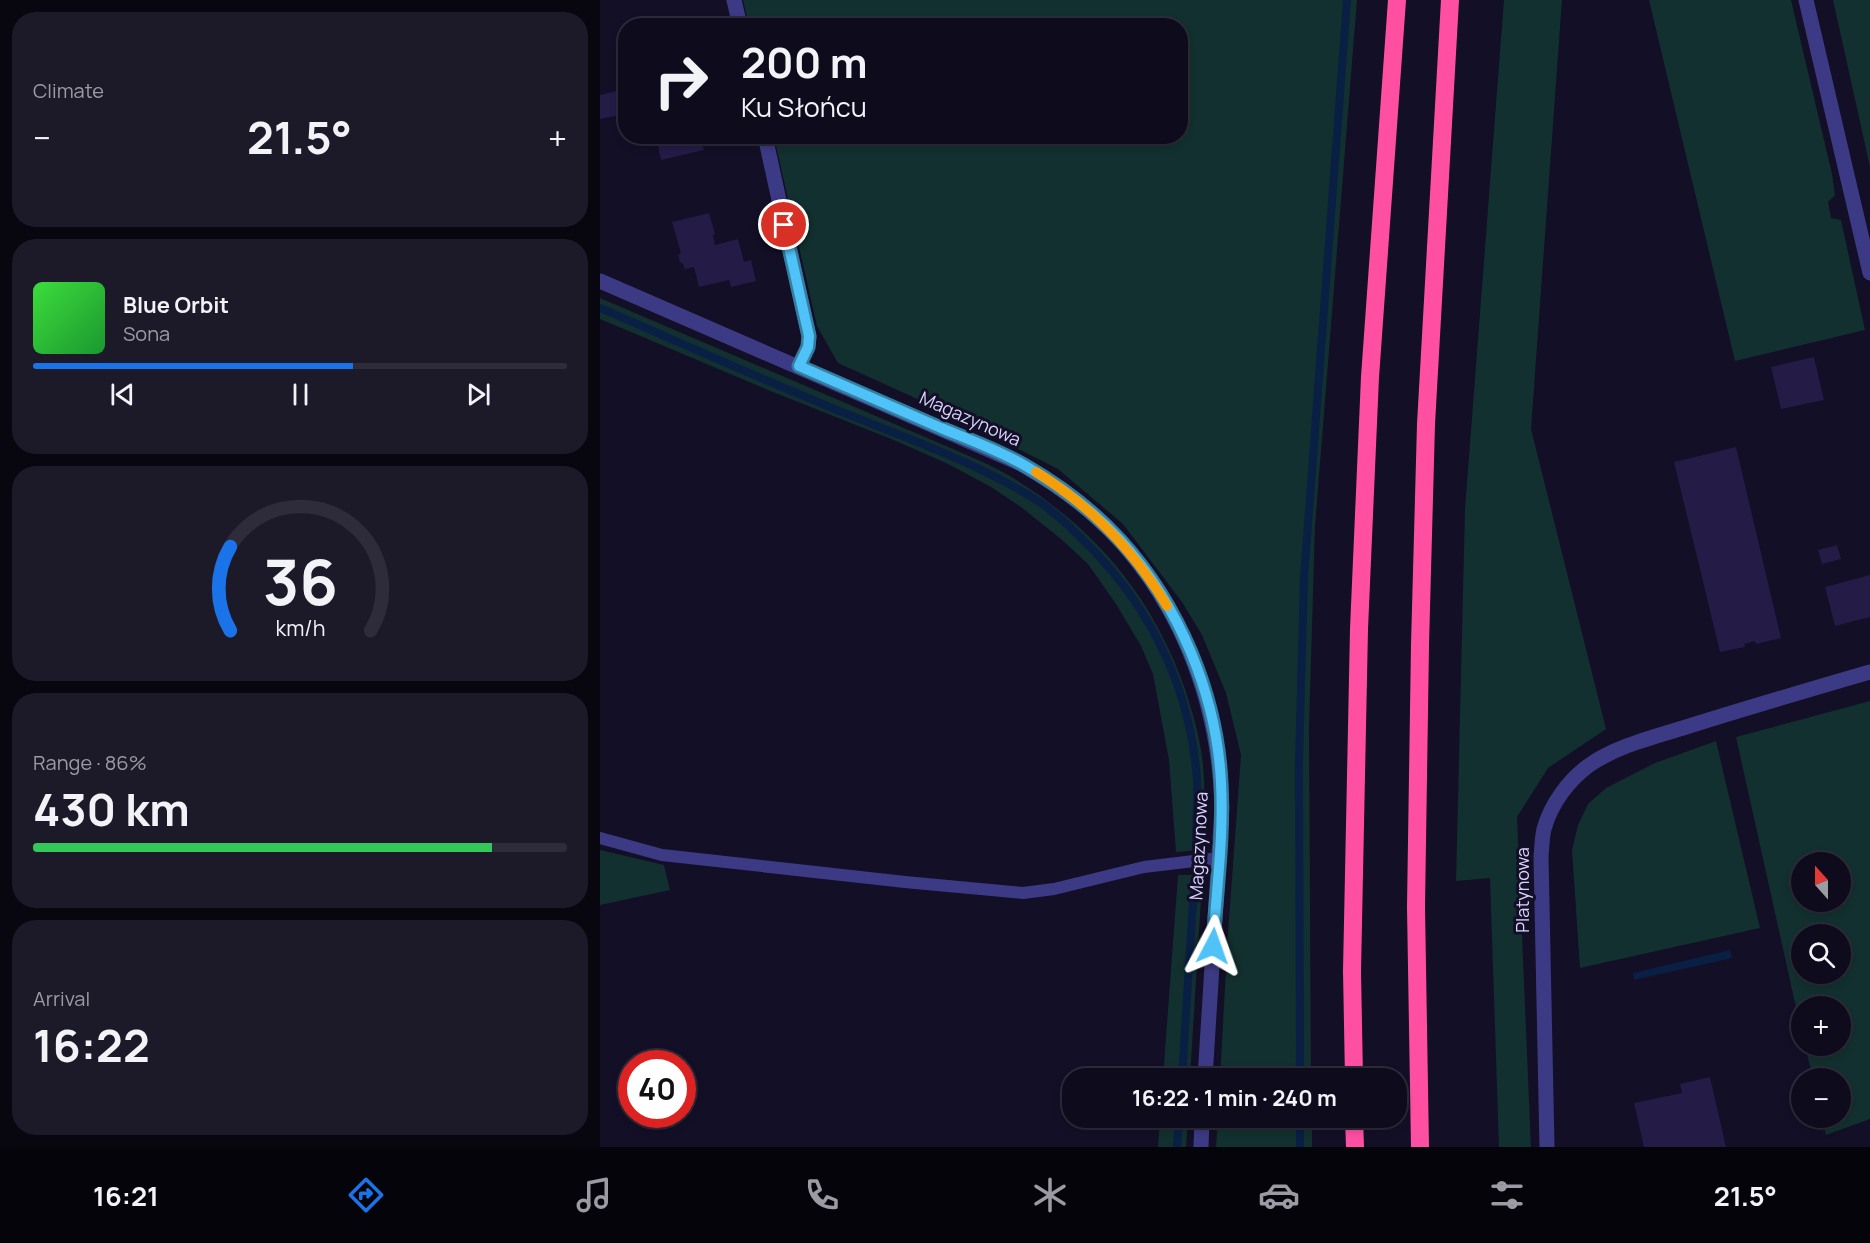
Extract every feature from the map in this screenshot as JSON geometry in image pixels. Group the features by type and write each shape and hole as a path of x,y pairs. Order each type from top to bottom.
{"highway":[{"path":"1354,1068 1352,971 1359,629 1370,377 1397,0"},
{"path":"1420,1147 1416,907 1421,610 1426,424 1450,0"},
{"path":"1354,1128 1355,1147"}],"street":[{"path":"734,0 738,18"},
{"path":"1806,0 1870,273"},
{"path":"767,144 809,336 808,347 799,366"},
{"name":"Magazynowa","path":"600,281 1021,464 1072,497 1120,540 1138,562 1161,595 1193,658 1213,724 1221,782 1222,807 1206,1068"},
{"name":"Platynowa","path":"1547,1147 1541,856 1544,829 1553,806 1569,784 1589,765 1617,751 1649,738 1870,672"},
{"path":"1201,1147 1202,1128"}],"lane":[{"path":"600,838 662,855 1023,893 1054,889 1144,867 1219,858"}],"green space":[{"path":"743,0 1357,0 1315,526 1309,727 1311,1068 1221,1068 1241,755 1226,693 1202,635 1182,602 1123,524 1058,469 946,412 838,363 817,326 776,144 1188,144 1188,18 747,18"},
{"path":"1504,0 1562,0 1531,429 1606,729 1548,768 1517,817 1531,1147 1499,1147 1490,878 1456,881 1465,509"},
{"path":"1649,0 1791,0 1832,174 1835,195 1828,202 1831,218 1841,220 1865,330 1735,361"},
{"path":"1833,0 1870,0 1870,167"},
{"path":"600,298 991,466 1021,483 1075,524 1121,571 1140,598 1157,626 1185,689 1202,754 1205,841 1202,845 1192,850 1176,852 1169,760 1153,674 1141,646 1116,604 1088,564 1061,539 1021,507 991,487 948,464 600,319"},
{"path":"1870,701 1870,1119 1851,1126 1851,1068 1810,1068 1808,1056 1851,1056 1851,996 1793,996 1736,737"},
{"path":"1716,741 1760,928 1580,968 1572,850 1578,825 1588,804 1606,788 1655,763"},
{"path":"600,850 664,865 670,890 600,905"},
{"path":"1178,875 1197,875 1202,882 1191,1068 1164,1068"},
{"path":"1159,1128 1187,1128 1186,1147 1158,1147"},
{"path":"1217,1128 1312,1128 1312,1147 1216,1147"},
{"path":"1824,1128 1845,1128 1826,1135"}],"water":[{"path":"1730,950 1732,958 1634,980 1633,973"}],"building":[{"path":"618,91 618,116 600,119 600,95"},
{"path":"657,144 702,144 704,150 661,160"},
{"path":"709,213 715,234 713,235 715,245 738,239 744,262 751,260 756,281 731,287 729,280 699,287 694,267 685,269 680,262 678,255 681,253 672,222"},
{"path":"1814,357 1824,400 1781,409 1771,367"},
{"path":"1736,447 1781,638 1756,644 1755,641 1744,644 1745,647 1720,652 1674,462"},
{"path":"1837,545 1841,559 1822,564 1818,550"},
{"path":"1870,575 1870,617 1835,626 1825,587"},
{"path":"1710,1077 1726,1147 1644,1147 1634,1103 1682,1093 1680,1084"}],"waterway":[{"path":"1300,1068 1299,760 1304,578 1347,0"},
{"path":"600,308 781,387 958,459 1025,493 1078,535 1102,559 1142,612 1172,671 1191,735 1196,769 1196,842"},
{"path":"1183,1068 1194,885"},
{"path":"1177,1147 1178,1128"},
{"path":"1300,1128 1300,1147"}],"slow traffic":[{"path":"1036,472 1072,497 1120,540 1138,562 1167,606"}],"route":[{"path":"784,225 809,336 808,347 799,366 989,448 1046,479 1072,497 1120,540 1161,595 1176,622 1198,672 1213,724 1219,762 1222,807 1213,946"}]}
